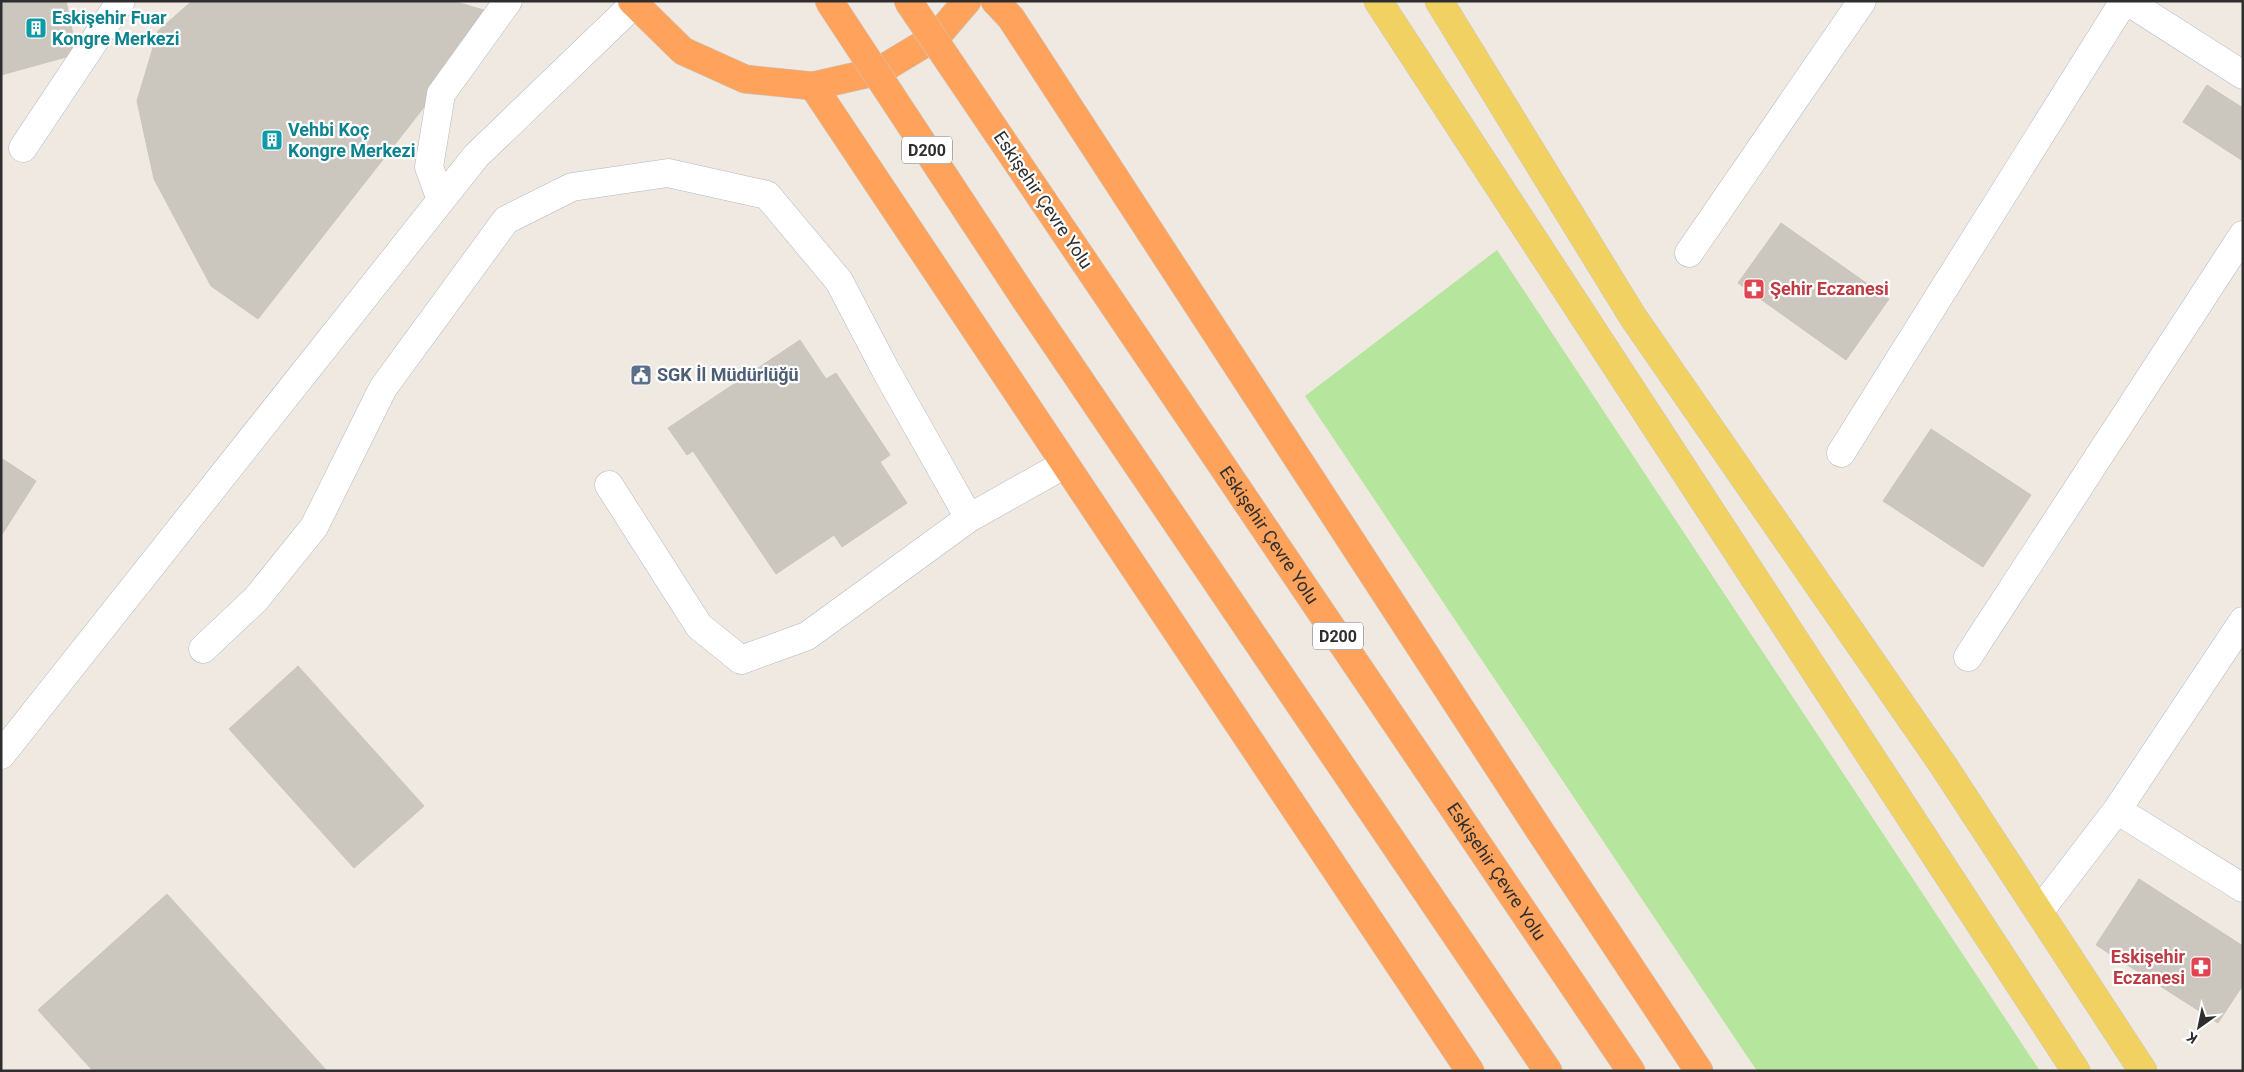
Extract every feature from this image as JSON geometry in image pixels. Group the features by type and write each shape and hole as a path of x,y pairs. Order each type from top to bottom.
{"highway":[{"name":"D200","path":"829,1 1025,299 1548,1071"},
{"name":"Eskişehir Çevre Yolu","path":"908,1 1631,1071"},
{"path":"632,3 683,51 745,79 813,86 879,71 937,36 967,1"},
{"path":"995,1 1011,18 1534,823 1698,1071"},
{"path":"813,86 1470,1071"}],"main road":[{"path":"1378,1 2076,1071"},
{"path":"1439,1 1633,317 1943,765 2143,1071"}],"street":[{"path":"23,148 121,1"},
{"path":"441,200 430,167 441,94 508,1"},
{"path":"1689,253 1862,1"},
{"path":"1841,452 2126,1 2243,75"},
{"path":"1,755 476,156 632,3"},
{"path":"203,649 256,598 314,527 383,388 506,220 572,187 668,173 768,195 839,281 885,369 969,518"},
{"path":"1968,658 2243,235"},
{"path":"609,485 699,626 740,660 807,636 969,518 1065,464"},
{"path":"2039,912 2117,810 2243,621"},
{"path":"2117,810 2243,888"}],"green space":[{"path":"1497,250 2040,1071 1757,1071 1305,396"}],"building":[{"name":"Eskişehir Fuar Kongre Merkezi","path":"1,1 66,1 77,54 1,75"},
{"name":"Vehbi Koç Kongre Merkezi","path":"192,1 453,1 497,14 258,319 211,286 154,179 137,101 158,31"},
{"path":"2207,85 2243,108 2243,161 2183,122"},
{"path":"1781,223 1889,299 1846,360 1738,283"},
{"path":"800,340 826,379 836,373 890,455 880,462 907,503 842,547 834,535 776,574 693,451 687,455 668,428"},
{"path":"1931,429 2031,495 1983,567 1883,501"},
{"path":"1,458 36,481 1,536"},
{"path":"298,666 424,806 354,868 229,729"},
{"path":"2139,879 2243,946 2243,985 2218,1023 2096,945"},
{"path":"167,894 327,1071 93,1071 38,1010"}],"place":[{"name":"Eskişehir Fuar Kongre Merkezi","path":"36,28"},
{"name":"Vehbi Koç Kongre Merkezi","path":"272,140"},
{"name":"Şehir Eczanesi","path":"1754,289"},
{"name":"SGK İl Müdürlüğü","path":"641,375"},
{"name":"Eskişehir Eczanesi","path":"2201,967"}]}
